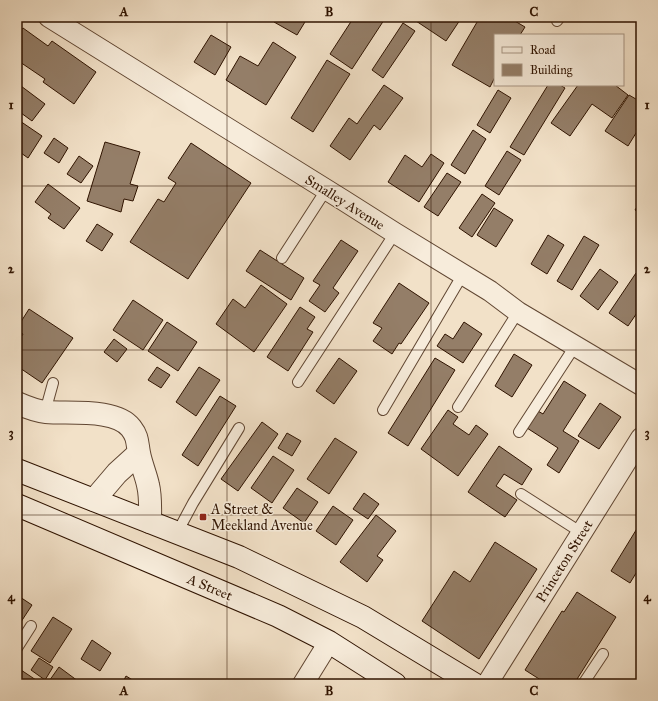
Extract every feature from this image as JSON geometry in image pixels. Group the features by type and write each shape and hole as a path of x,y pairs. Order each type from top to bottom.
{"main road":[{"path":"17,403 29,408 46,412 102,414 124,421 131,427 138,441 139,453 149,487 150,522"},
{"path":"94,500 117,473 139,453"},
{"path":"17,470 239,557 363,616 474,684"},
{"name":"A Street","path":"25,508 278,616 329,642 395,684"}],"street":[{"name":"Smalley Avenue","path":"49,17 463,274 490,291 518,312 641,385"},
{"name":"Princeton Street","path":"487,684 641,438"},
{"path":"303,684 329,642"}],"lane":[{"path":"282,258 326,190"},
{"path":"298,382 395,233"},
{"path":"383,410 463,274"},
{"path":"458,407 518,312"},
{"path":"519,432 575,346"},
{"path":"46,412 54,384"},
{"path":"177,533 193,503 239,428"},
{"path":"521,494 582,533"},
{"path":"17,648 31,626"},
{"path":"584,684 603,654"}],"building":[{"path":"277,17 308,17 297,35 274,22"},
{"path":"354,17 386,17 352,69 330,54"},
{"path":"410,17 462,17 446,41"},
{"path":"480,17 508,17 525,27 521,34 494,34 494,79 490,87 452,65"},
{"path":"403,23 415,31 383,78 372,70"},
{"path":"23,28 48,46 52,41 96,72 74,104 43,82 45,79 17,60 17,36"},
{"path":"211,35 231,47 215,75 194,62"},
{"path":"273,42 296,57 266,105 226,80 240,56 258,66"},
{"path":"327,60 350,74 313,132 291,118"},
{"path":"17,83 45,104 32,121 17,110"},
{"path":"384,85 403,98 380,130 374,125 350,160 330,146 349,118 357,124"},
{"path":"547,86 562,86 565,88 524,155 510,147"},
{"path":"577,86 616,86 628,95 612,118 592,104 570,136 551,123"},
{"path":"498,90 511,98 490,133 477,125"},
{"path":"629,95 641,102 641,125 628,146 605,131"},
{"path":"17,119 42,136 28,158 17,150"},
{"path":"473,130 486,139 465,174 451,165"},
{"path":"54,138 68,148 59,163 44,153"},
{"path":"105,142 140,152 130,184 138,186 133,201 124,199 121,212 87,201"},
{"path":"191,143 251,183 188,279 130,242 158,199 164,202 176,183 168,178"},
{"path":"507,151 521,160 499,195 485,186"},
{"path":"431,154 444,163 419,202 388,182 405,155 422,167"},
{"path":"79,156 93,166 81,183 67,174"},
{"path":"447,173 461,182 438,216 424,207"},
{"path":"48,184 80,208 64,229 48,218 51,214 35,202"},
{"path":"482,194 495,203 472,237 459,228"},
{"path":"641,200 641,214 635,210"},
{"path":"494,208 513,220 496,247 477,235"},
{"path":"97,224 113,234 102,251 86,241"},
{"path":"548,235 564,245 547,274 531,264"},
{"path":"584,236 599,245 572,290 557,281"},
{"path":"341,240 358,251 333,288 339,293 325,312 309,301 320,285 313,281"},
{"path":"260,250 304,278 291,300 246,271"},
{"path":"600,269 618,282 598,310 580,296"},
{"path":"636,273 641,276 641,307 628,326 609,313"},
{"path":"399,283 429,303 401,344 399,343 392,354 373,341 382,328 373,323"},
{"path":"261,285 287,304 254,352 216,324 233,299 245,308"},
{"path":"133,300 163,320 143,350 113,330"},
{"path":"300,307 315,317 307,329 313,332 288,371 267,357"},
{"path":"29,309 73,338 42,383 17,366 17,344 23,334 17,330 17,328"},
{"path":"167,322 197,342 178,371 148,351"},
{"path":"464,322 482,334 463,363 437,346 445,334 453,339"},
{"path":"114,339 127,349 117,362 104,352"},
{"path":"514,354 532,365 512,397 495,386"},
{"path":"339,358 357,371 334,404 316,391"},
{"path":"435,358 455,370 408,446 388,433"},
{"path":"157,367 170,375 161,388 148,380"},
{"path":"199,367 220,380 196,416 176,402"},
{"path":"564,381 586,395 563,431 579,441 559,473 547,465 558,448 527,428 538,411 543,414"},
{"path":"220,396 236,406 198,466 182,455"},
{"path":"600,403 621,417 599,449 578,436"},
{"path":"448,410 458,417 453,424 469,435 476,425 488,434 458,476 421,449"},
{"path":"262,422 278,434 238,491 221,479"},
{"path":"287,433 301,441 292,456 278,448"},
{"path":"335,438 357,452 329,494 307,479"},
{"path":"499,446 532,469 522,485 504,474 496,486 517,500 505,517 468,492"},
{"path":"273,456 294,470 272,503 251,488"},
{"path":"297,488 318,502 304,523 283,508"},
{"path":"364,493 379,504 368,519 353,509"},
{"path":"333,506 353,520 336,545 316,531"},
{"path":"376,515 396,531 377,556 383,560 367,582 340,562"},
{"path":"641,522 641,565 630,583 611,571"},
{"path":"495,542 537,569 479,659 422,621 454,571 470,582"},
{"path":"577,592 616,617 574,684 547,684 525,670 562,611 564,612"},
{"path":"17,595 32,605 17,628"},
{"path":"53,617 72,629 50,663 31,651"},
{"path":"92,640 111,653 100,671 81,659"},
{"path":"39,658 53,667 45,680 31,670"},
{"path":"59,667 82,684 47,684"},
{"path":"18,668 36,680 34,684 17,684"},
{"path":"126,676 139,684 122,684"}],"place":[{"name":"A Street & Meekland Avenue","path":"203,517"}]}
